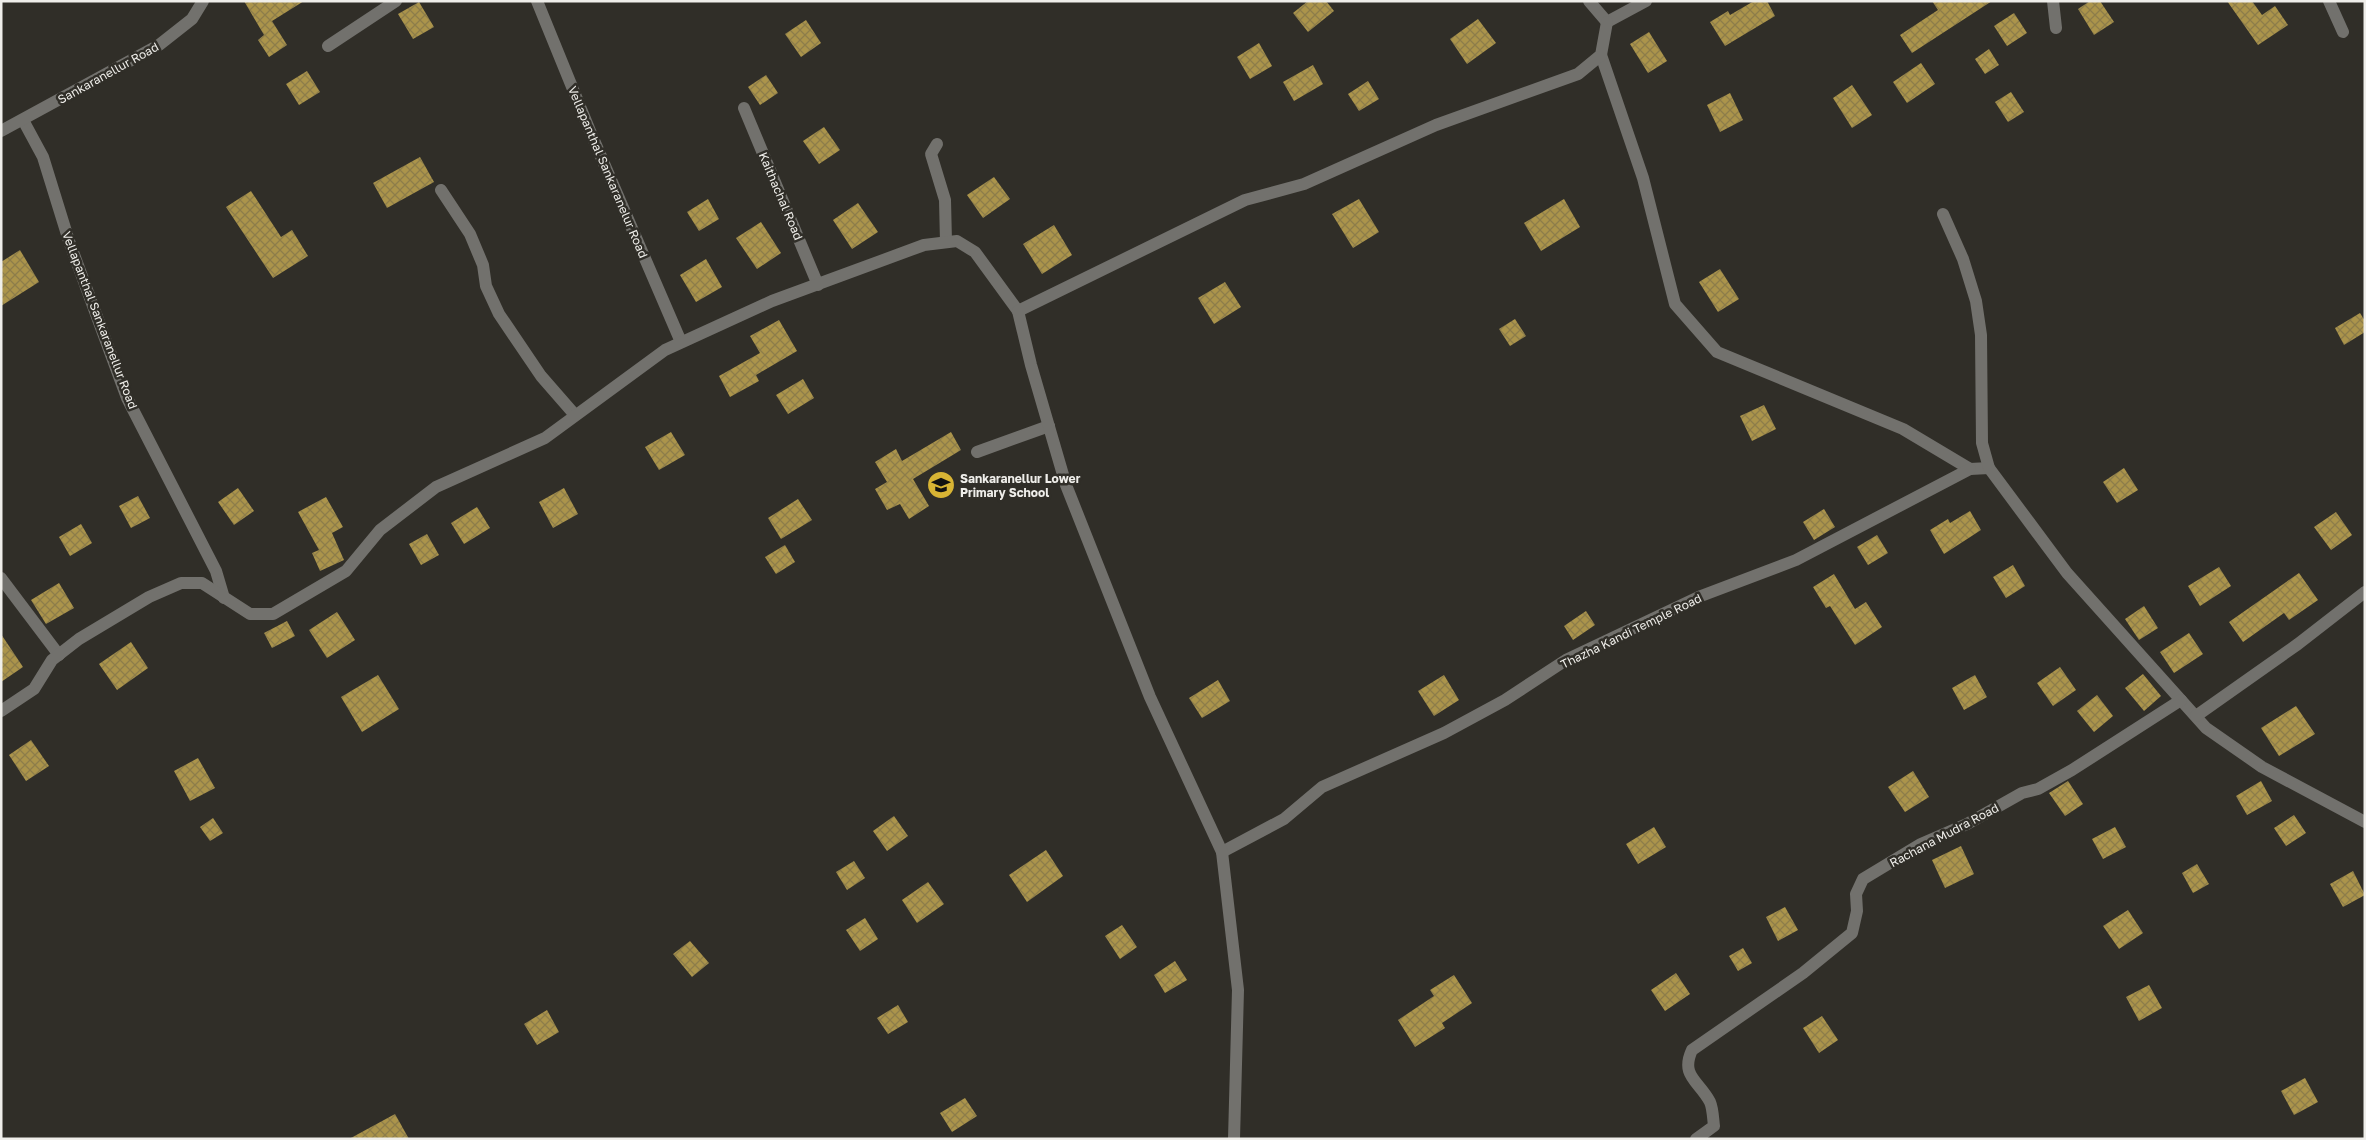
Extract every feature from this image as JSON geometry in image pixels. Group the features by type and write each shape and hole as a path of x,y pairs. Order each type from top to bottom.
{"street":[{"name":"Sankaranellur Road","path":"1,131 159,46 192,19 204,1"},
{"path":"328,46 396,1"},
{"name":"Vellapanthal Sankaranelur Road","path":"537,1 590,131 681,342"},
{"path":"1589,1 1606,22 1601,55 1643,178 1675,304 1717,352 1902,429 1970,468 1989,468"},
{"path":"1606,22 1646,1"},
{"path":"2053,1 2056,28"},
{"path":"2329,1 2343,32"},
{"path":"1018,311 1245,200 1304,184 1436,125 1578,74 1601,55"},
{"name":"Kaithachal Road","path":"744,108 818,285"},
{"name":"Vellapanthal Sankaranellur Road","path":"23,120 43,157 69,241 127,398 216,571 224,598"},
{"path":"937,144 931,154 945,200 946,242"},
{"path":"441,190 470,234 483,265 486,286 499,314 541,376 575,415"},
{"path":"1943,214 1963,259 1976,301 1981,335 1982,443 1989,468 2067,573 2206,728 2262,767 2365,822"},
{"path":"1,711 34,689 52,660 58,654 79,639 150,598 181,583 202,583 250,614 273,614 346,571 380,530 436,486 545,438 665,350 772,302 924,245 957,241 975,252 1018,311 1066,485 1150,697 1222,852 1238,990 1234,1139"},
{"path":"977,452 1049,426"},
{"name":"Thazha Kandi Temple Road","path":"1222,852 1284,819 1322,787 1444,734 1505,700 1566,660 1701,596 1796,560 1970,468"},
{"path":"1,578 58,654"},
{"path":"2196,716 2298,644 2365,592"},
{"name":"Rachana Mudra Road","path":"1696,1139 1714,1126 1711,1105 1690,1074 1686,1062 1692,1050 1803,973 1852,932 1857,910 1856,894 1863,879 1921,844 1967,824 2022,793 2038,789 2072,770 2180,700"}],"building":[{"path":"244,1 304,1 272,21 287,45 269,57 258,40 264,35"},
{"path":"1308,1 1326,1 1334,11 1308,32 1293,13"},
{"path":"1754,1 1767,1 1775,16 1725,46 1710,22 1728,11 1730,15"},
{"path":"1932,1 1992,1 1912,53 1900,35 1938,10"},
{"path":"2090,1 2100,1 2114,22 2094,35 2078,9"},
{"path":"2227,1 2252,1 2262,15 2275,6 2288,25 2258,45"},
{"path":"419,2 434,27 413,39 398,14"},
{"path":"2014,13 2027,33 2007,46 1994,26"},
{"path":"1478,19 1496,43 1467,64 1450,39"},
{"path":"806,20 821,43 801,57 785,34"},
{"path":"1649,32 1667,61 1648,73 1630,44"},
{"path":"1259,43 1272,66 1250,79 1237,57"},
{"path":"1989,49 1999,65 1985,74 1975,59"},
{"path":"1921,63 1935,84 1907,103 1893,82"},
{"path":"1313,65 1323,84 1294,101 1283,82"},
{"path":"307,71 320,92 299,105 286,84"},
{"path":"766,75 778,93 760,105 748,87"},
{"path":"1368,81 1379,99 1359,111 1348,94"},
{"path":"1852,85 1872,115 1852,128 1833,98"},
{"path":"2011,92 2024,112 2008,122 1995,102"},
{"path":"1730,93 1743,120 1720,132 1707,105"},
{"path":"824,127 840,150 819,164 803,141"},
{"path":"420,157 434,182 387,208 373,183"},
{"path":"994,177 1010,199 983,218 967,195"},
{"path":"251,191 281,237 292,230 308,256 273,278 226,207"},
{"path":"708,199 719,219 699,231 687,212"},
{"path":"1359,199 1379,232 1353,248 1332,214"},
{"path":"1564,199 1580,227 1541,251 1524,223"},
{"path":"858,203 878,232 852,249 833,220"},
{"path":"761,222 781,253 757,269 736,238"},
{"path":"1054,225 1072,255 1042,274 1023,244"},
{"path":"20,250 39,282 1,306 1,262"},
{"path":"706,259 722,287 696,302 680,275"},
{"path":"1720,269 1739,299 1718,312 1699,282"},
{"path":"1225,282 1241,307 1214,324 1198,298"},
{"path":"2360,313 2365,321 2365,332 2344,345 2335,328"},
{"path":"1515,319 1526,336 1510,346 1499,329"},
{"path":"779,320 797,351 756,375 759,381 730,397 719,376 760,353 750,336"},
{"path":"803,379 814,398 788,414 776,395"},
{"path":"1764,405 1776,429 1752,441 1740,416"},
{"path":"671,432 685,455 659,470 645,447"},
{"path":"951,432 961,450 913,479 929,506 909,519 900,504 887,510 875,489 887,482 875,462 896,449 902,461"},
{"path":"2124,468 2138,490 2117,503 2103,482"},
{"path":"238,488 254,511 234,525 218,502"},
{"path":"564,488 578,514 553,528 539,502"},
{"path":"138,496 150,518 131,528 119,506"},
{"path":"326,497 343,527 332,533 344,560 320,571 312,553 319,550 298,512"},
{"path":"798,499 812,520 781,539 768,518"},
{"path":"477,507 490,528 464,544 451,523"},
{"path":"1824,509 1835,527 1814,540 1803,522"},
{"path":"1970,511 1981,530 1944,554 1930,530 1948,519 1950,523"},
{"path":"2336,512 2352,535 2331,550 2314,527"},
{"path":"81,524 92,543 70,556 59,537"},
{"path":"427,534 439,555 421,565 409,544"},
{"path":"1877,535 1888,553 1868,565 1857,547"},
{"path":"785,545 795,562 776,574 765,557"},
{"path":"2013,565 2025,586 2006,598 1993,577"},
{"path":"2219,567 2231,586 2200,606 2188,586"},
{"path":"2299,573 2318,600 2289,620 2284,613 2243,642 2229,622"},
{"path":"1834,574 1855,609 1866,602 1882,627 1855,645 1830,606 1826,608 1813,587"},
{"path":"59,583 74,608 46,624 31,600"},
{"path":"2144,606 2158,628 2139,640 2125,619"},
{"path":"1586,611 1595,625 1573,640 1564,626"},
{"path":"337,612 355,640 327,658 309,630"},
{"path":"287,621 295,636 272,648 264,633"},
{"path":"2189,633 2203,654 2174,673 2160,652"},
{"path":"1,634 23,667 1,682"},
{"path":"131,642 148,668 117,690 99,664"},
{"path":"2060,667 2076,690 2053,706 2037,683"},
{"path":"2143,674 2161,696 2144,711 2125,688"},
{"path":"378,675 399,709 362,732 341,697"},
{"path":"1444,675 1459,700 1434,716 1418,691"},
{"path":"1975,675 1987,697 1964,710 1952,688"},
{"path":"1218,680 1230,701 1202,718 1189,698"},
{"path":"2097,695 2113,716 2094,732 2077,711"},
{"path":"2296,706 2315,734 2279,756 2261,728"},
{"path":"31,740 49,766 26,781 9,755"},
{"path":"198,758 215,788 190,801 174,771"},
{"path":"1913,771 1929,797 1905,812 1888,787"},
{"path":"2068,781 2083,804 2065,816 2049,793"},
{"path":"2261,781 2272,801 2247,815 2236,796"},
{"path":"2294,815 2306,833 2286,846 2274,828"},
{"path":"894,816 908,836 887,851 873,831"},
{"path":"213,818 223,833 210,841 200,827"},
{"path":"1654,827 1666,847 1638,864 1626,844"},
{"path":"2115,827 2126,847 2103,859 2092,839"},
{"path":"1961,846 1974,874 1945,888 1932,860"},
{"path":"1046,850 1063,876 1027,902 1009,875"},
{"path":"854,861 865,878 847,890 836,872"},
{"path":"2197,864 2209,884 2193,893 2182,873"},
{"path":"2353,871 2365,895 2343,907 2330,884"},
{"path":"928,882 944,904 917,923 902,900"},
{"path":"1785,907 1798,930 1778,941 1766,917"},
{"path":"2128,910 2143,933 2119,949 2103,926"},
{"path":"865,918 878,939 860,951 846,930"},
{"path":"1122,925 1137,947 1120,959 1105,936"},
{"path":"690,941 709,963 692,977 673,954"},
{"path":"1743,948 1752,963 1738,971 1729,956"},
{"path":"1175,961 1187,980 1165,993 1154,975"},
{"path":"1676,973 1690,994 1665,1011 1651,990"},
{"path":"1454,975 1472,1003 1442,1023 1445,1028 1415,1047 1398,1020 1434,996 1430,990"},
{"path":"2149,985 2162,1008 2139,1021 2126,997"},
{"path":"898,1005 908,1022 888,1034 877,1018"},
{"path":"547,1010 559,1032 537,1045 524,1024"},
{"path":"1822,1016 1838,1040 1819,1053 1803,1028"},
{"path":"2305,1078 2318,1102 2294,1115 2281,1091"},
{"path":"965,1098 977,1116 952,1132 940,1113"},
{"path":"395,1114 409,1139 349,1139"}],"place":[{"name":"Sankaranellur Lower Primary School","path":"941,485"}]}
